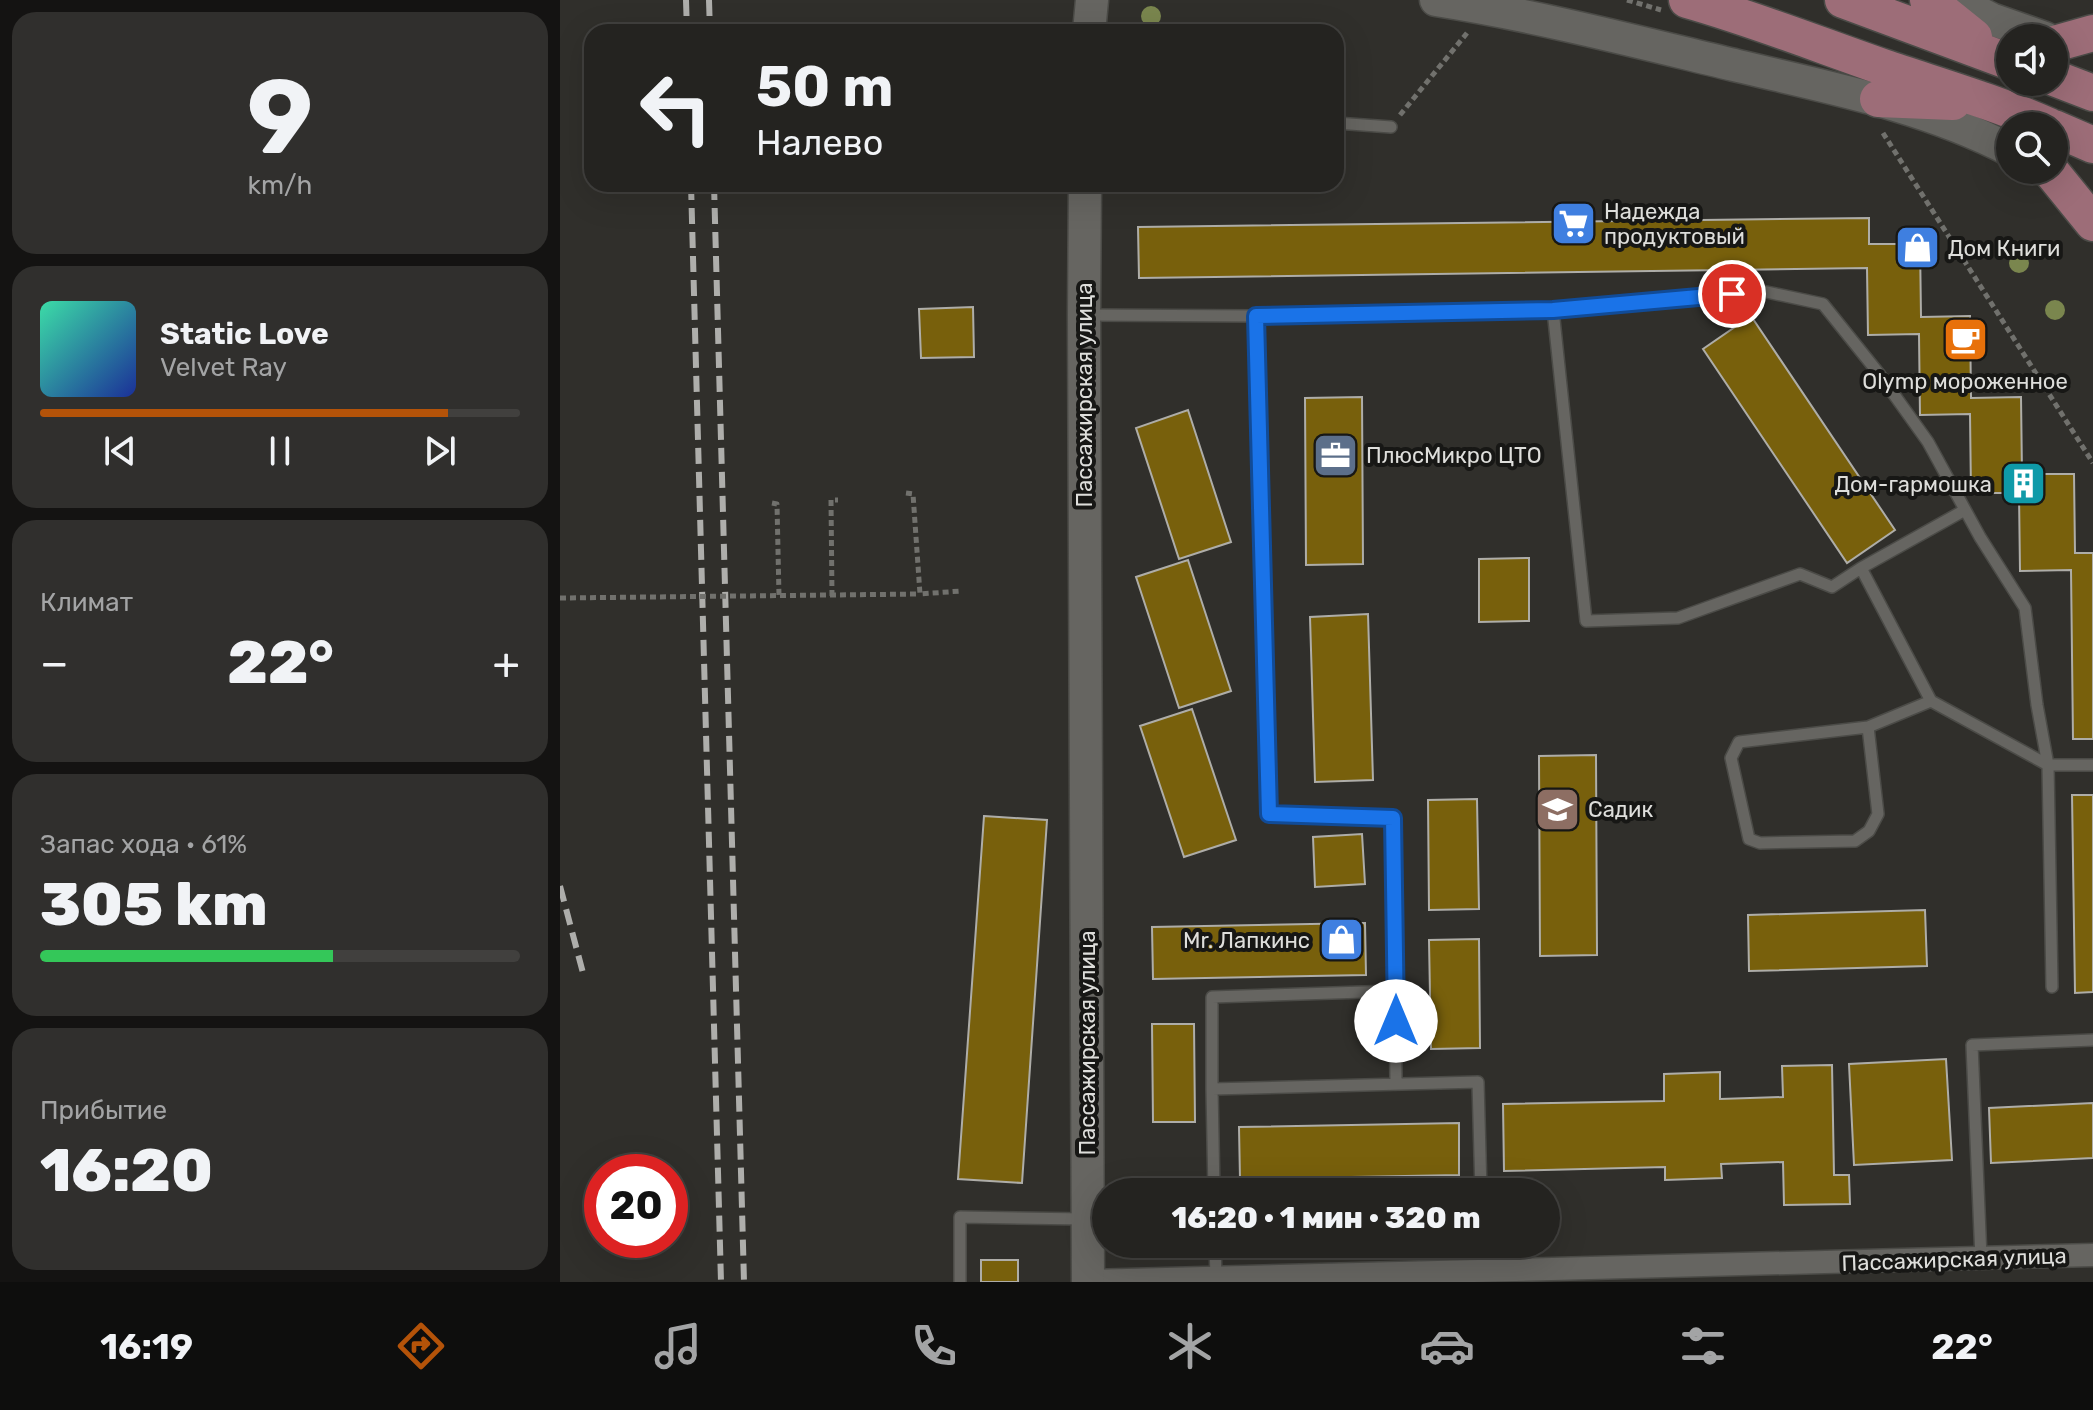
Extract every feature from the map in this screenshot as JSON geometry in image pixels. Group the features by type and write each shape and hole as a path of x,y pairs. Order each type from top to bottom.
{"main road":[{"path":"1687,0 1749,17 1880,97 1996,113"},
{"path":"1928,0 1996,50"},
{"path":"1859,5 1996,54"},
{"path":"2068,83 2093,93"},
{"path":"2068,134 2093,145"},
{"path":"2061,184 2093,223"}],"street":[{"path":"1436,0 1518,13 1880,97 1972,130 1996,143"},
{"path":"1955,0 2008,24"},
{"name":"Пассажирская улица","path":"1085,192 1088,1282 1484,1271 1673,1274 2093,1255"}],"lane":[{"path":"1344,124 1391,127"},
{"path":"1084,315 1256,316 1553,310 1762,291 1823,304 1928,442 2025,608 2048,765 2052,987"},
{"path":"1553,310 1586,621 1678,618 1800,574 1832,587 1965,510"},
{"path":"1256,316 1269,814 1393,818 1396,1082"},
{"path":"1861,568 1931,701 2048,765 2093,765"},
{"path":"1868,727 1878,814 1869,831 1855,841 1760,843 1749,839 1731,758 1739,742 1868,727 1931,701"},
{"path":"1214,1178 1212,997 1395,991"},
{"path":"1981,1258 1972,1045 2093,1040"},
{"path":"1212,1089 1478,1082 1481,1178"},
{"path":"960,1282 960,1217 1088,1219"},
{"path":"1215,1258 1216,1277"},
{"path":"1484,1258 1484,1271"}],"path":[{"path":"1391,127 1467,33"},
{"path":"1880,97 2093,463"},
{"path":"906,493 913,494 920,594"},
{"path":"832,596 831,500 838,500"},
{"path":"772,503 777,504 779,596"},
{"path":"560,598 832,596 961,591"}],"building":[{"name":"Дом-гармошка","path":"1869,218 1869,244 1920,244 1921,317 1970,316 1971,398 2021,397 2022,474 2074,474 2075,553 2093,553 2093,739 2073,739 2071,570 2020,571 2019,493 1971,493 1970,414 1920,415 1919,334 1868,335 1867,268 1139,278 1138,227"},
{"path":"973,307 974,357 921,358 919,309"},
{"path":"1751,316 1895,530 1847,563 1703,349"},
{"path":"1362,397 1363,564 1306,565 1305,398"},
{"path":"1188,410 1231,542 1179,559 1136,428"},
{"path":"1529,558 1529,621 1479,622 1479,559"},
{"path":"1188,560 1231,691 1179,708 1136,577"},
{"path":"1368,614 1373,780 1315,782 1310,617"},
{"path":"1192,709 1236,840 1184,857 1140,726"},
{"path":"1596,755 1597,955 1540,956 1539,756"},
{"path":"2072,795 2093,795 2093,992 2075,993"},
{"path":"1477,799 1479,909 1429,910 1428,800"},
{"path":"984,816 1047,820 1022,1183 958,1179"},
{"path":"1362,834 1365,884 1315,887 1313,837"},
{"path":"1925,910 1927,966 1749,971 1748,915"},
{"path":"1365,923 1366,975 1153,979 1152,927"},
{"path":"1479,939 1480,1048 1431,1049 1429,940"},
{"path":"1152,1024 1194,1024 1195,1122 1153,1122"},
{"path":"1946,1059 1952,1160 1854,1165 1849,1064"},
{"path":"1832,1065 1834,1175 1849,1175 1850,1204 1784,1205 1783,1162 1721,1164 1722,1178 1665,1180 1665,1167 1504,1171 1503,1104 1664,1101 1664,1074 1720,1072 1720,1099 1783,1097 1782,1066"},
{"path":"2093,1103 2093,1158 1991,1163 1989,1108"},
{"path":"1459,1123 1459,1175 1240,1178 1239,1127"},
{"path":"981,1260 1018,1260 1018,1282 981,1282"}],"railway":[{"path":"686,0 687,24"},
{"path":"709,0 710,24"},
{"path":"691,192 721,1282"},
{"path":"714,192 744,1282"},
{"path":"560,886 583,973"}],"place":[{"name":"Надежда продуктовый","path":"1573,224"},
{"name":"Дом Книги","path":"1917,248"},
{"name":"Olymp мороженное","path":"1965,340"},
{"name":"ПлюсМикро ЦТО","path":"1335,455"},
{"name":"Дом-гармошка","path":"2023,484"},
{"name":"Садик","path":"1557,809"},
{"name":"Mr. Лапкинс","path":"1341,940"}],"route":[{"path":"1396,1021 1393,818 1269,814 1256,316 1553,310 1732,294"}]}
